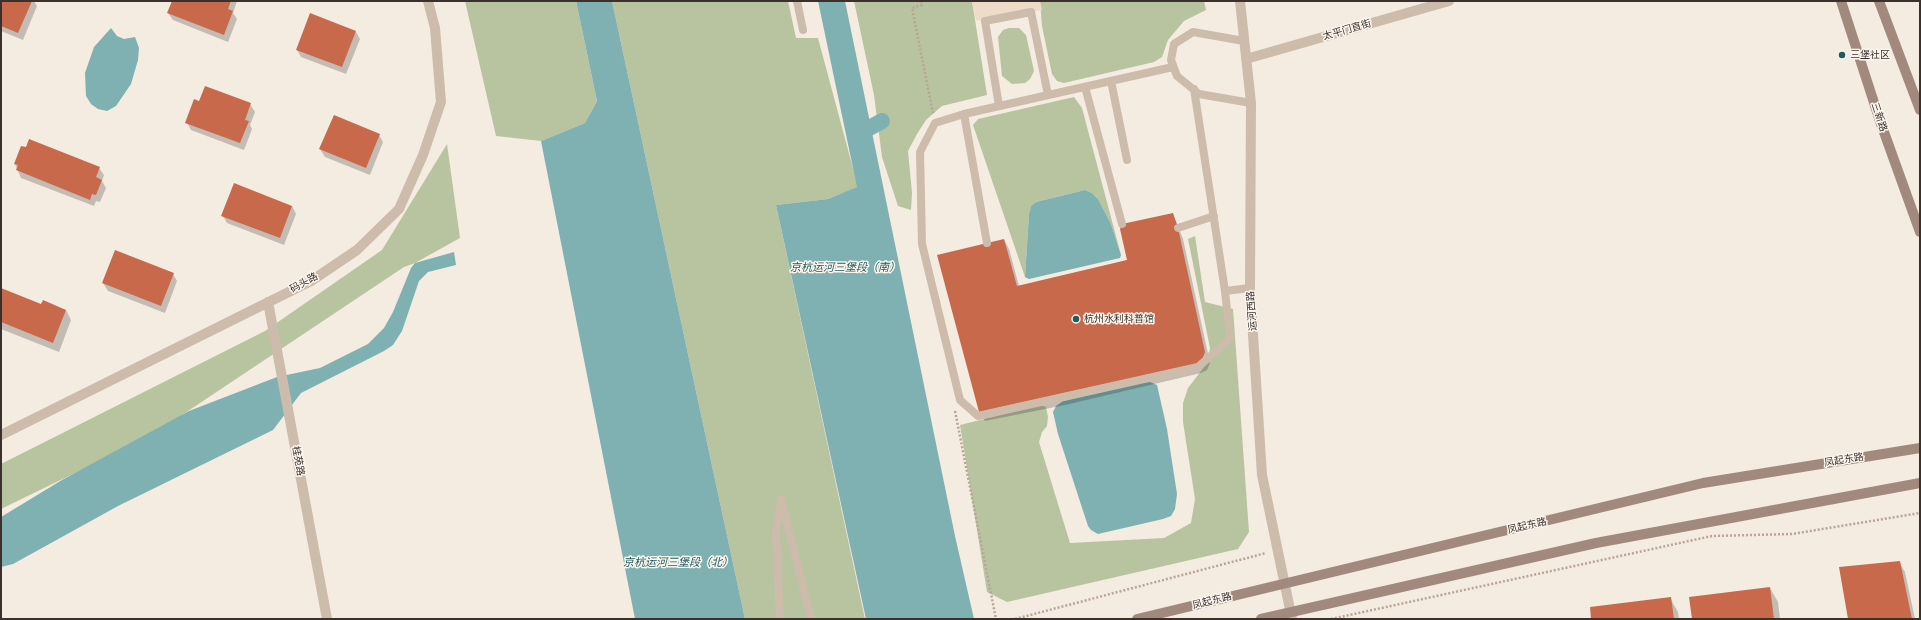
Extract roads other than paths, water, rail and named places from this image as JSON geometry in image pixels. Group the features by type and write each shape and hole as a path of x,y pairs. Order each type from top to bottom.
{"main road":[{"name":"三新路","path":"1841,1 1880,121 1920,232"},
{"path":"1879,1 1920,110"},
{"name":"凤起东路","path":"1137,619 1703,483 1920,448"},
{"path":"1261,619 1291,616 1596,543 1920,483"}],"street":[{"name":"码头路","path":"1,435 311,281 357,250 399,209 423,155 441,102 435,28 428,1"},
{"name":"运河西路","path":"1240,1 1251,103 1250,288 1262,475 1291,616"},
{"name":"太平门直街","path":"1246,59 1449,1"},
{"name":"桂苑路","path":"268,302 327,619"}],"lane":[{"path":"797,1 803,30"},
{"path":"999,106 985,21 1031,12 1048,95"},
{"path":"1244,41 1193,32 1174,44 1171,60 1177,76 1199,94 1251,103"},
{"path":"1173,67 964,114 935,123 920,152 922,244 960,400 978,416 1198,367 1230,339 1225,291 1194,89"},
{"path":"1112,81 1127,160"},
{"path":"1085,87 1122,224"},
{"path":"964,114 987,243"},
{"path":"1178,228 1214,216"},
{"path":"1225,291 1250,288"},
{"path":"780,619 776,530 781,499 802,577 811,619"}],"water":[{"name":"京杭运河三堡段（北）","path":"576,1 612,1 745,619 635,619 541,141 585,123 597,101"},
{"name":"京杭运河三堡段（南）","path":"818,1 845,1 955,536 974,619 866,619 776,205 828,199 857,187"},
{"path":"111,28 117,36 124,39 135,37 139,48 138,60 131,84 116,106 107,111 98,109 91,104 86,96 85,73 94,47"},
{"path":"1085,190 1092,193 1098,199 1111,224 1121,255 1120,258 1029,279 1025,277 1029,214 1031,206 1036,202"},
{"path":"454,252 456,265 428,272 419,281 402,331 393,345 301,393 273,430 118,506 13,564 1,567 1,517 62,480 189,411 277,377 320,368 368,344 384,328 393,312 411,268 415,263"},
{"path":"1150,382 1157,385 1167,429 1177,494 1175,509 1171,516 1163,519 1098,534 1091,530 1088,526 1058,434 1053,412 1056,406 1063,401 1139,383"}],"waterway":[{"path":"862,132 882,121"}],"place":[{"name":"三堡社区","path":"1842,55"},
{"name":"杭州水利科普馆","path":"1076,319"}]}
